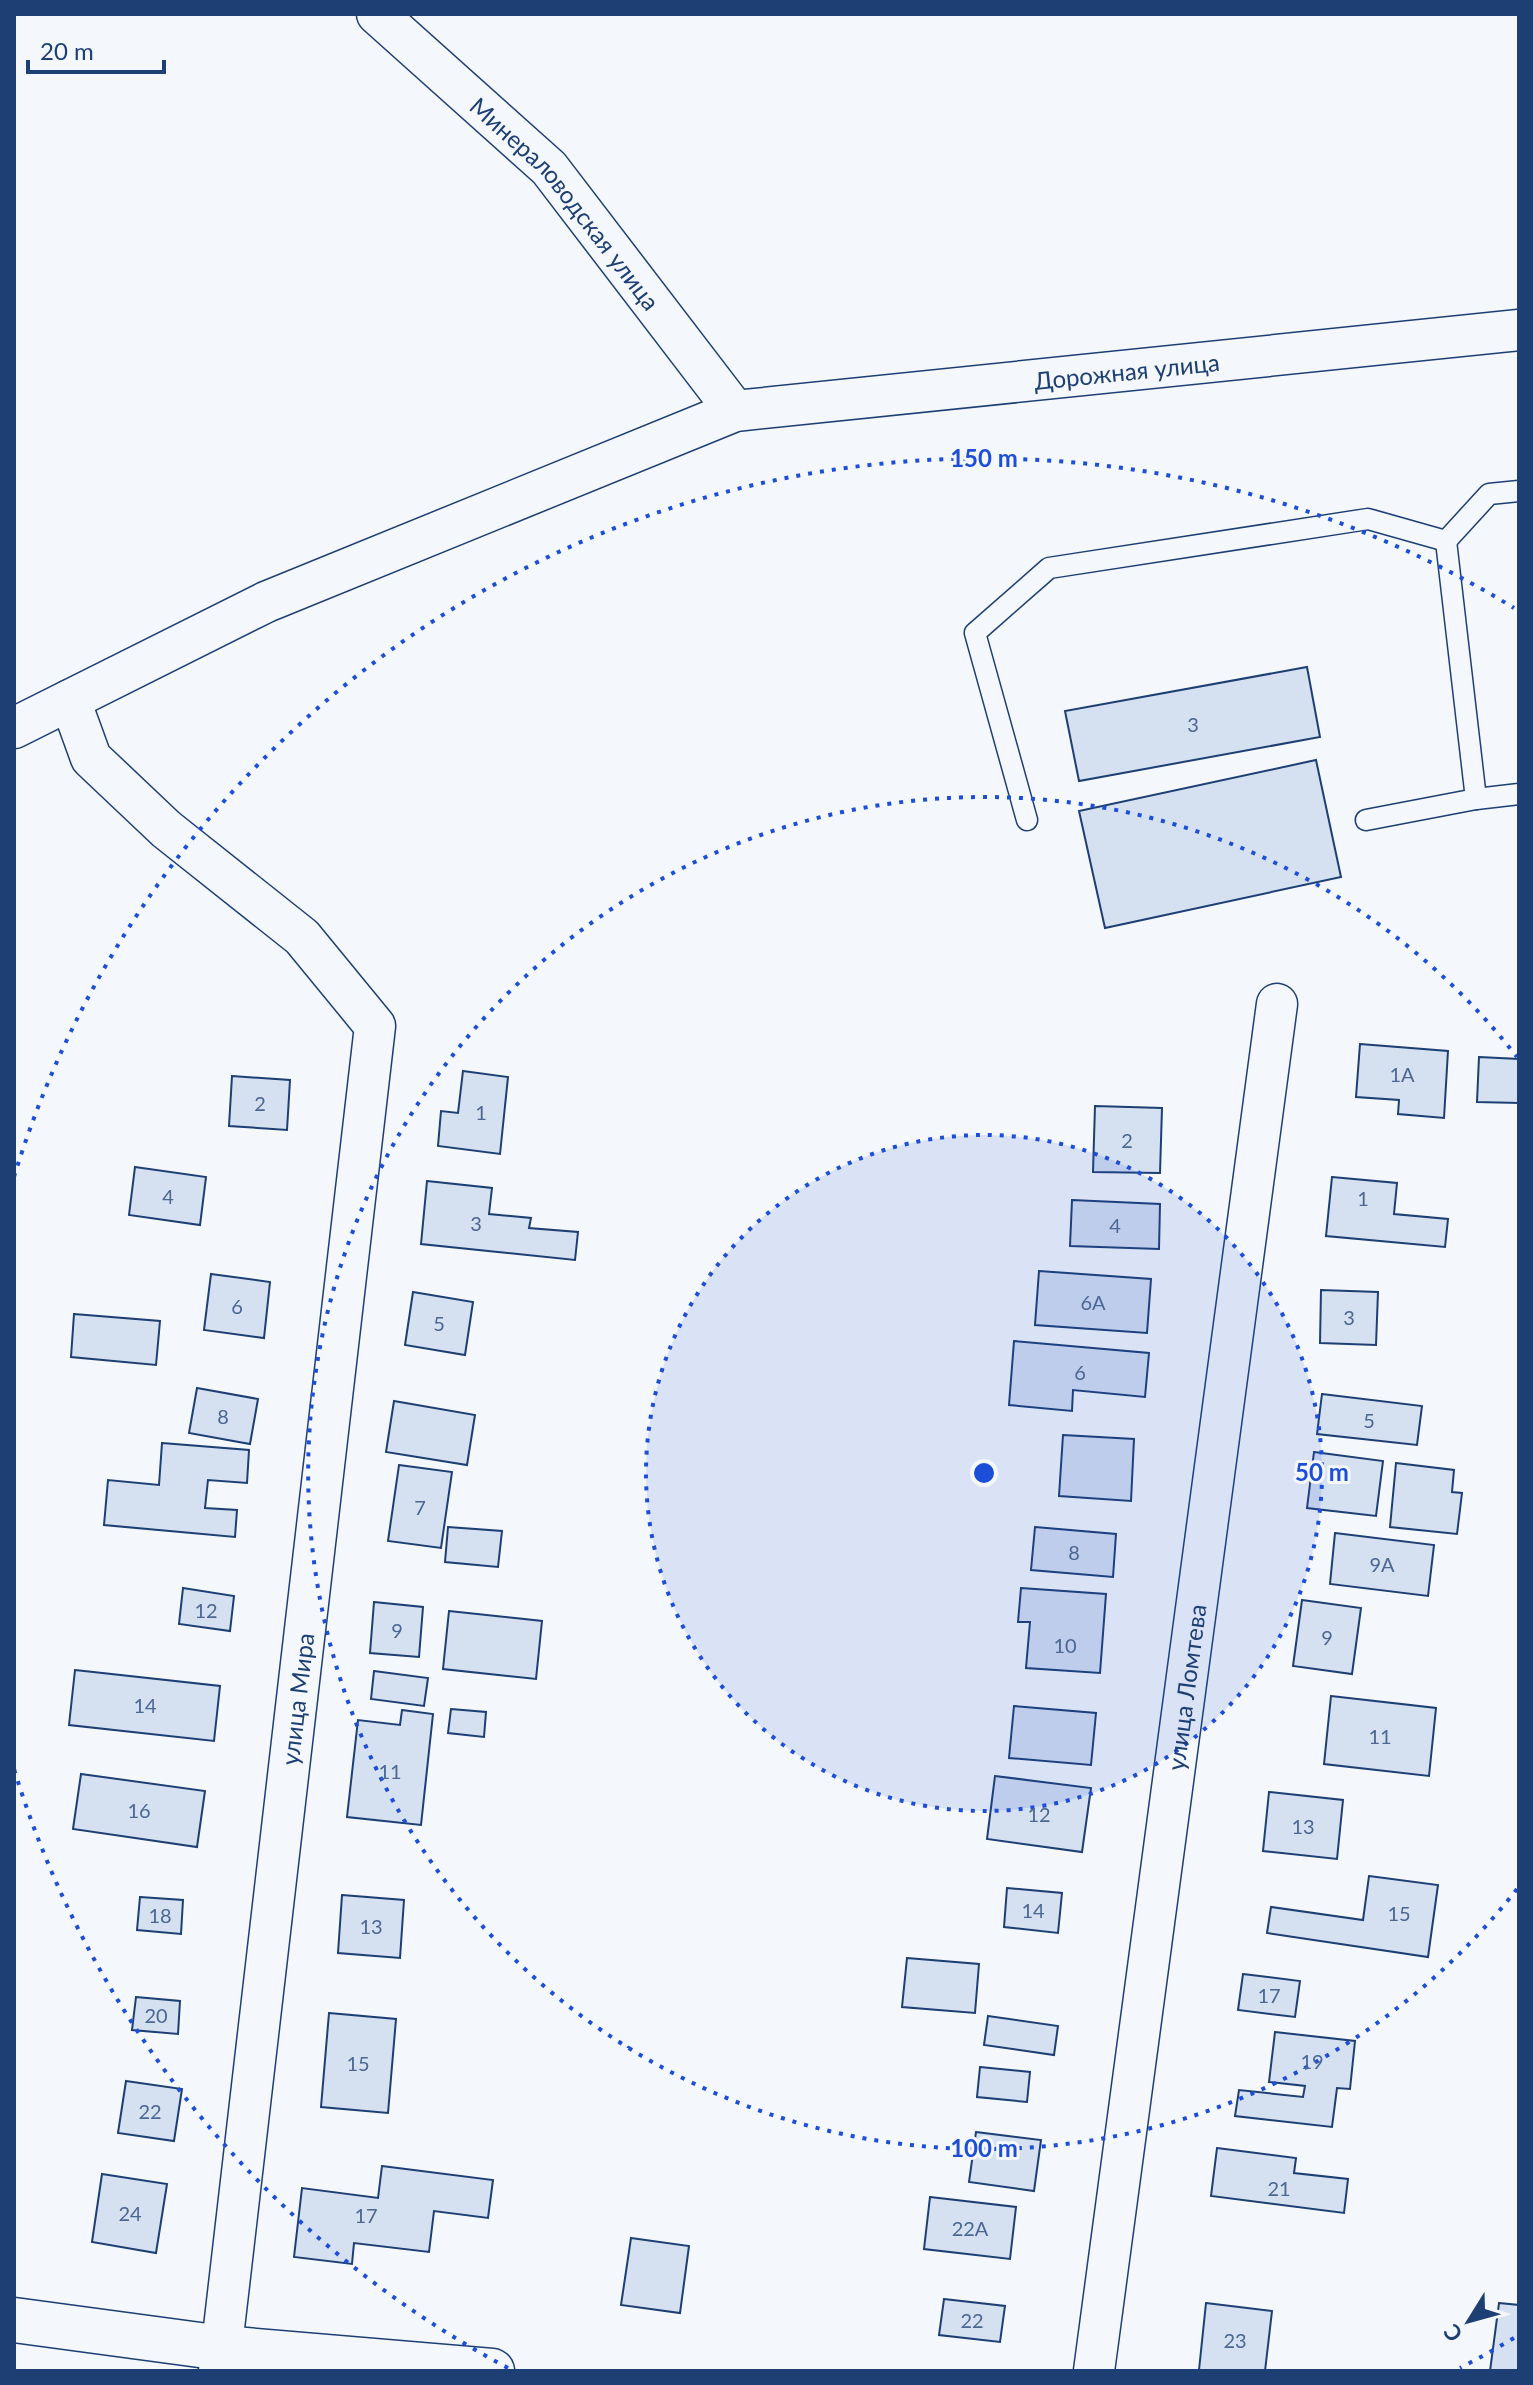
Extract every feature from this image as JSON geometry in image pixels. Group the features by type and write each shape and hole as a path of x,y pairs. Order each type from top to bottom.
{"street":[{"name":"Минераловодская улица","path":"377,14 549,168 735,411"},
{"name":"Дорожная улица","path":"14,728 266,602 735,411 1519,330"},
{"name":"улица Мира","path":"70,700 91,758 166,829 302,937 375,1026 221,2359"},
{"name":"улица Ломтева","path":"1094,2371 1277,1004"},
{"path":"14,2320 221,2359 492,2371"}],"lane":[{"path":"1476,799 1446,541 1489,494 1519,491"},
{"path":"1027,820 975,633 1049,568 1368,519 1446,541"},
{"path":"1366,820 1519,794"}],"building":[{"path":"1307,667 1320,737 1079,781 1065,711"},
{"path":"1316,760 1341,877 1105,928 1079,811"},
{"path":"1360,1044 1448,1051 1444,1118 1398,1114 1399,1100 1356,1097"},
{"path":"1479,1057 1519,1059 1519,1103 1477,1102"},
{"path":"463,1071 508,1077 500,1154 438,1146 441,1111 458,1113"},
{"path":"232,1076 290,1080 287,1130 229,1126"},
{"path":"1095,1106 1162,1108 1160,1173 1093,1172"},
{"path":"135,1167 206,1177 200,1225 129,1215"},
{"path":"1332,1177 1397,1183 1394,1214 1448,1219 1445,1247 1326,1236"},
{"path":"427,1181 492,1188 489,1214 531,1218 529,1228 578,1232 575,1260 421,1244"},
{"path":"1072,1200 1160,1204 1159,1249 1070,1246"},
{"path":"1039,1271 1151,1279 1147,1333 1035,1325"},
{"path":"211,1274 270,1282 264,1338 204,1330"},
{"path":"1321,1290 1378,1292 1376,1345 1320,1343"},
{"path":"413,1292 473,1302 465,1355 405,1345"},
{"path":"74,1314 160,1321 156,1365 71,1357"},
{"path":"1014,1341 1149,1353 1145,1397 1073,1390 1072,1411 1009,1405"},
{"path":"197,1388 258,1399 250,1444 189,1433"},
{"path":"1322,1394 1422,1406 1417,1445 1317,1434"},
{"path":"394,1401 475,1415 467,1465 386,1452"},
{"path":"1063,1435 1134,1439 1131,1501 1059,1496"},
{"path":"162,1443 249,1450 247,1483 208,1480 205,1508 237,1510 235,1537 104,1525 108,1480 159,1485"},
{"path":"1314,1452 1383,1461 1376,1516 1307,1508"},
{"path":"1396,1463 1454,1470 1452,1492 1462,1493 1457,1534 1390,1527"},
{"path":"399,1465 452,1472 441,1548 388,1541"},
{"path":"448,1527 502,1531 498,1567 445,1562"},
{"path":"1035,1527 1116,1534 1113,1577 1031,1570"},
{"path":"1335,1533 1434,1545 1428,1596 1330,1584"},
{"path":"183,1588 234,1596 230,1631 179,1624"},
{"path":"1021,1588 1106,1594 1100,1673 1026,1668 1030,1622 1018,1622"},
{"path":"1302,1600 1361,1608 1352,1674 1293,1666"},
{"path":"374,1602 423,1607 419,1657 370,1653"},
{"path":"449,1611 542,1621 536,1679 443,1669"},
{"path":"75,1670 220,1686 214,1741 69,1725"},
{"path":"374,1671 428,1678 424,1706 371,1699"},
{"path":"1331,1696 1436,1708 1429,1776 1324,1764"},
{"path":"1014,1706 1096,1713 1091,1765 1009,1758"},
{"path":"451,1709 486,1712 484,1737 448,1733"},
{"path":"402,1710 433,1714 421,1825 347,1817 358,1720 400,1725"},
{"path":"81,1774 205,1791 197,1847 73,1829"},
{"path":"995,1776 1091,1788 1082,1852 987,1839"},
{"path":"1269,1792 1343,1800 1337,1859 1263,1851"},
{"path":"1369,1876 1438,1885 1428,1957 1267,1933 1271,1907 1363,1920"},
{"path":"1007,1888 1062,1893 1058,1933 1004,1927"},
{"path":"342,1895 404,1900 400,1958 338,1953"},
{"path":"140,1897 183,1900 181,1934 137,1930"},
{"path":"907,1958 979,1964 975,2013 902,2007"},
{"path":"1243,1974 1300,1981 1295,2017 1238,2010"},
{"path":"136,1997 180,2001 178,2034 132,2030"},
{"path":"329,2013 396,2019 388,2113 321,2107"},
{"path":"988,2016 1058,2026 1054,2055 984,2045"},
{"path":"1275,2032 1355,2041 1350,2089 1337,2088 1332,2127 1235,2116 1239,2090 1303,2097 1305,2086 1269,2082"},
{"path":"980,2067 1030,2072 1027,2102 977,2097"},
{"path":"126,2081 182,2089 174,2141 118,2133"},
{"path":"976,2132 1041,2140 1034,2191 969,2182"},
{"path":"1217,2148 1296,2158 1294,2173 1348,2179 1344,2213 1211,2196"},
{"path":"382,2166 493,2180 488,2218 434,2211 429,2252 354,2243 352,2264 294,2257 302,2188 378,2198"},
{"path":"102,2174 167,2184 156,2253 92,2242"},
{"path":"930,2197 1016,2207 1010,2259 924,2249"},
{"path":"631,2238 689,2246 680,2313 621,2305"},
{"path":"944,2299 1005,2306 1000,2342 939,2335"},
{"path":"1206,2303 1272,2311 1265,2371 1199,2370"},
{"path":"1499,2303 1519,2305 1519,2371 1490,2371"}]}
